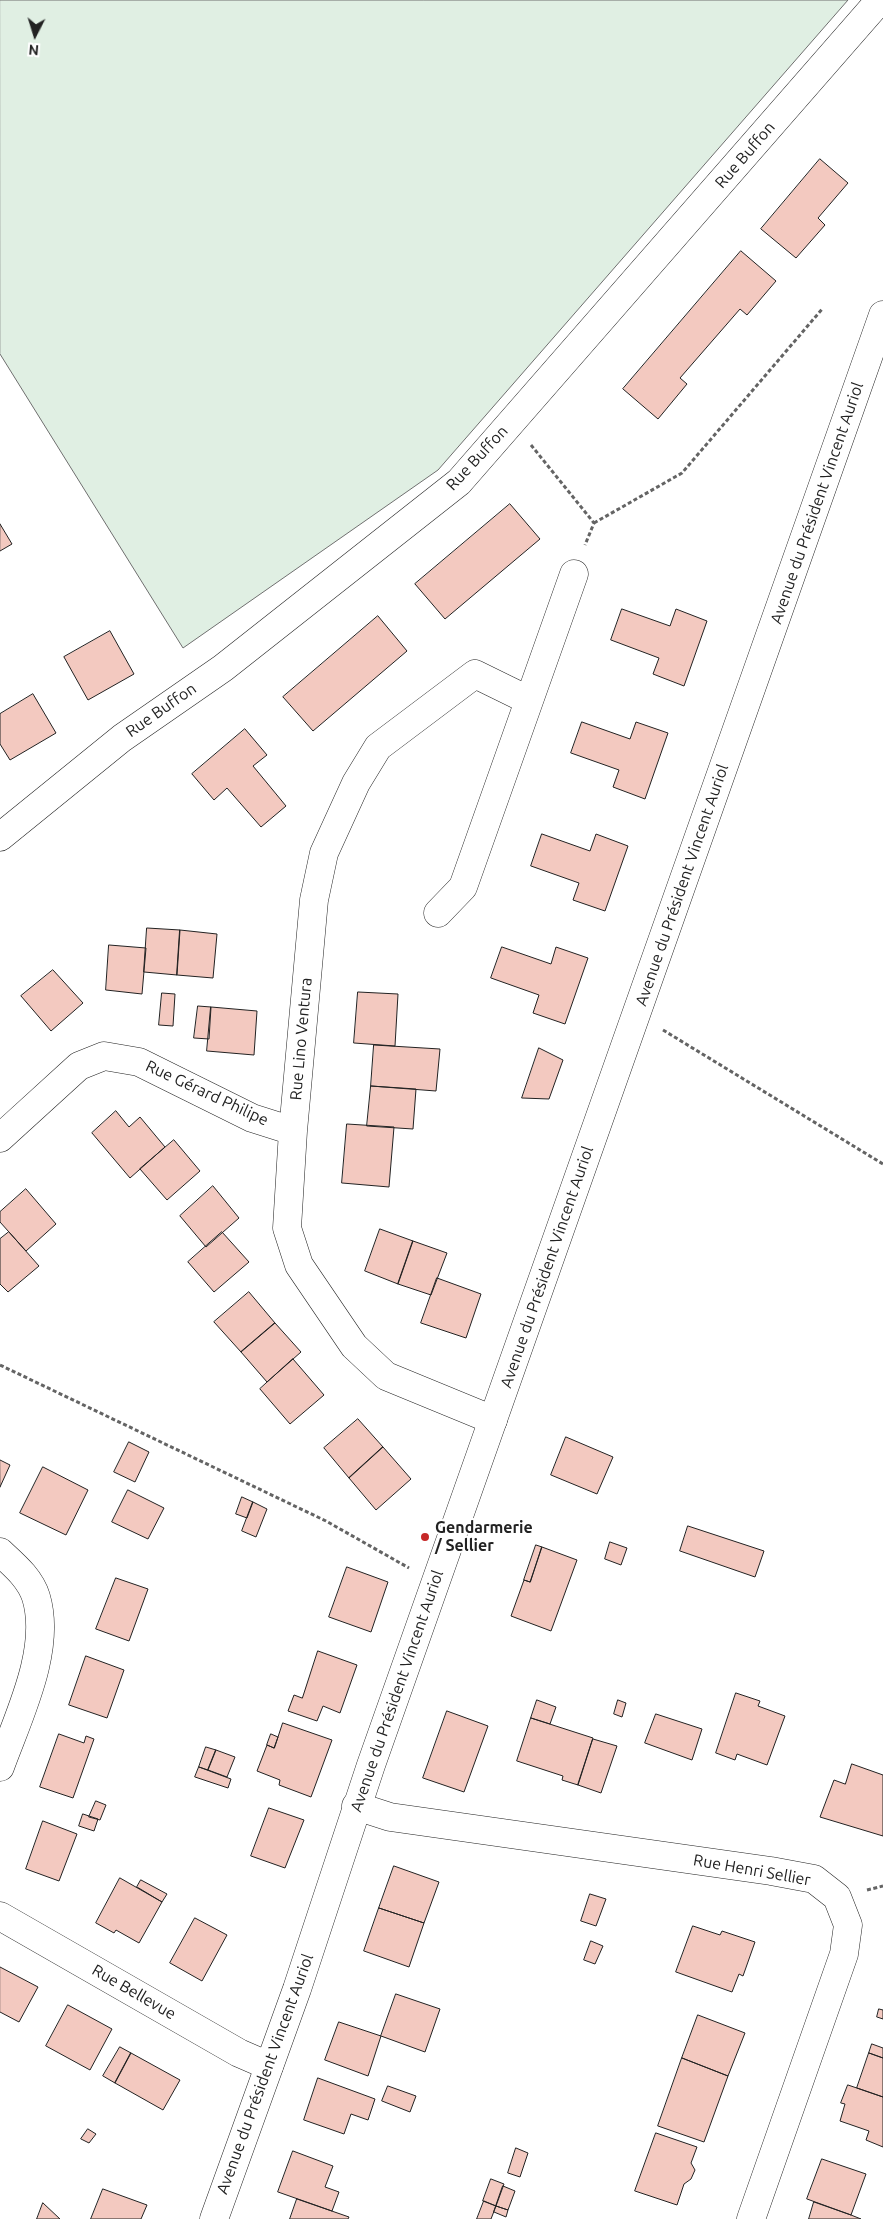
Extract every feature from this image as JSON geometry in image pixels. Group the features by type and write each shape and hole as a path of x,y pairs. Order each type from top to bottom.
{"street":[{"name":"Rue Buffon","path":"0,837 122,738 223,668 459,482 880,0"},
{"name":"Avenue du Président Vincent Auriol","path":"214,2219 297,1989 356,1806 883,316"},
{"path":"438,913 463,887 574,574"},
{"name":"Rue Lino Ventura","path":"493,1420 386,1376 354,1346 299,1265 287,1228 293,1131 314,900 324,852 356,783 378,746 476,674 528,700"},
{"name":"Rue Gérard Philipe","path":"0,1138 79,1066 104,1056 139,1062 252,1118 293,1131"},
{"path":"0,1552 21,1571 36,1596 41,1629 37,1662 0,1767"},
{"name":"Rue Henri Sellier","path":"356,1806 390,1817 772,1871 814,1879 836,1897 848,1925 844,1954 751,2219"},
{"name":"Rue Bellevue","path":"0,1916 239,2053 268,2066"}],"path":[{"path":"574,574 594,524 682,473 823,308"},
{"path":"512,421 594,524"},
{"path":"636,1014 883,1164"},
{"path":"0,1365 326,1521 436,1582"}],"green space":[{"path":"0,0 848,0 438,470 183,648 0,354"}],"building":[{"path":"820,159 848,183 818,218 825,225 796,258 761,229"},
{"path":"741,251 776,281 747,315 740,309 680,378 687,384 658,419 623,389"},
{"path":"510,504 540,539 445,619 415,584"},
{"path":"0,524 12,544 0,551"},
{"path":"622,609 670,626 676,609 707,621 684,686 653,674 659,658 611,640"},
{"path":"378,616 407,651 313,731 283,697"},
{"path":"110,631 134,674 88,700 64,657"},
{"path":"33,694 56,733 10,760 0,744 0,714"},
{"path":"582,722 630,739 636,722 668,733 645,799 613,787 619,770 571,753"},
{"path":"245,729 267,755 253,766 286,806 261,827 227,788 214,800 192,774"},
{"path":"542,834 590,851 596,834 628,846 605,911 573,900 579,883 531,866"},
{"path":"147,928 180,930 177,975 144,972"},
{"path":"180,930 217,934 213,978 177,975"},
{"path":"109,945 146,948 142,994 106,990"},
{"path":"502,947 551,964 556,947 588,958 565,1024 533,1013 539,995 491,978"},
{"path":"53,970 83,1003 51,1031 21,996"},
{"path":"358,992 398,994 395,1046 354,1043"},
{"path":"162,993 175,994 173,1026 159,1025"},
{"path":"198,1006 211,1007 209,1039 194,1038"},
{"path":"211,1007 257,1011 254,1055 207,1051"},
{"path":"374,1045 440,1049 436,1091 371,1086"},
{"path":"539,1048 563,1060 549,1099 522,1098"},
{"path":"371,1086 416,1089 413,1129 367,1126"},
{"path":"116,1111 129,1127 140,1117 165,1147 130,1178 92,1133"},
{"path":"347,1124 394,1127 389,1187 342,1183"},
{"path":"174,1140 200,1171 167,1200 140,1169"},
{"path":"213,1186 239,1218 206,1247 180,1216"},
{"path":"26,1189 56,1224 26,1251 0,1222 0,1212"},
{"path":"380,1229 413,1241 398,1284 365,1271"},
{"path":"9,1232 39,1266 8,1292 0,1284 0,1239"},
{"path":"222,1232 249,1262 214,1292 188,1262"},
{"path":"413,1241 447,1253 431,1295 398,1284"},
{"path":"437,1278 481,1294 466,1338 421,1323"},
{"path":"249,1292 275,1323 241,1352 214,1322"},
{"path":"275,1323 301,1352 267,1382 241,1352"},
{"path":"293,1359 324,1395 290,1424 260,1389"},
{"path":"358,1419 383,1447 349,1478 324,1448"},
{"path":"566,1437 613,1457 597,1494 551,1475"},
{"path":"129,1442 149,1452 135,1482 114,1472"},
{"path":"383,1447 411,1479 376,1510 349,1478"},
{"path":"0,1460 10,1465 0,1487"},
{"path":"43,1467 88,1490 66,1535 20,1513"},
{"path":"128,1490 164,1508 148,1539 112,1522"},
{"path":"242,1497 253,1502 247,1518 236,1514"},
{"path":"253,1502 267,1509 256,1537 242,1531"},
{"path":"688,1526 764,1551 755,1577 680,1551"},
{"path":"610,1542 627,1548 621,1565 605,1559"},
{"path":"536,1545 542,1547 530,1582 524,1580"},
{"path":"542,1547 577,1560 551,1631 511,1616 524,1580 530,1582"},
{"path":"347,1567 388,1582 371,1632 329,1617"},
{"path":"116,1578 148,1589 129,1641 96,1629"},
{"path":"318,1651 357,1665 340,1713 323,1706 317,1721 288,1711 294,1695 302,1698"},
{"path":"86,1656 124,1670 107,1718 69,1705"},
{"path":"736,1693 760,1701 758,1706 785,1716 767,1765 737,1754 735,1760 716,1753"},
{"path":"537,1700 556,1707 550,1724 531,1718"},
{"path":"618,1700 626,1703 622,1717 614,1714"},
{"path":"447,1711 488,1726 464,1792 423,1778"},
{"path":"656,1714 702,1729 692,1760 645,1743"},
{"path":"531,1718 593,1738 578,1785 562,1780 563,1776 517,1761"},
{"path":"283,1723 332,1740 311,1797 279,1785 280,1780 257,1771 267,1745 274,1748"},
{"path":"59,1734 84,1743 86,1736 94,1739 73,1798 40,1787"},
{"path":"271,1734 278,1737 274,1748 267,1745"},
{"path":"593,1739 617,1746 601,1793 578,1785"},
{"path":"206,1747 216,1750 208,1770 199,1767"},
{"path":"216,1750 235,1757 227,1777 208,1770"},
{"path":"852,1764 883,1775 883,1836 820,1817 834,1780 845,1784"},
{"path":"199,1767 231,1779 228,1788 195,1777"},
{"path":"96,1801 106,1805 100,1820 89,1817"},
{"path":"269,1808 304,1820 285,1868 251,1856"},
{"path":"83,1814 98,1819 94,1831 79,1826"},
{"path":"43,1821 77,1834 59,1881 26,1869"},
{"path":"394,1866 439,1882 424,1923 379,1908"},
{"path":"120,1878 162,1902 139,1943 116,1930 114,1933 96,1923"},
{"path":"141,1880 167,1894 162,1902 137,1887"},
{"path":"590,1894 606,1899 596,1926 581,1921"},
{"path":"379,1908 424,1923 409,1967 364,1951"},
{"path":"195,1918 227,1935 202,1981 170,1963"},
{"path":"693,1926 720,1935 722,1931 755,1942 743,1976 739,1974 732,1992 676,1972"},
{"path":"591,1941 603,1946 595,1964 584,1960"},
{"path":"0,1967 38,1987 19,2022 0,2012"},
{"path":"396,1994 440,2009 425,2052 381,2036"},
{"path":"68,2005 112,2029 90,2070 46,2046"},
{"path":"879,2009 883,2010 883,2019 877,2017"},
{"path":"698,2015 745,2033 728,2076 682,2058"},
{"path":"339,2022 381,2036 368,2076 325,2060"},
{"path":"872,2044 883,2048 883,2058 869,2053"},
{"path":"120,2047 131,2053 115,2083 103,2076"},
{"path":"131,2053 180,2080 163,2110 115,2083"},
{"path":"869,2053 883,2058 883,2097 857,2088"},
{"path":"682,2058 728,2076 704,2142 658,2126"},
{"path":"318,2078 375,2099 368,2120 351,2114 344,2134 304,2120"},
{"path":"848,2085 883,2097 883,2147 866,2140 869,2131 840,2121 845,2104 841,2103"},
{"path":"388,2086 416,2096 410,2112 382,2101"},
{"path":"88,2129 96,2134 89,2143 81,2139"},
{"path":"656,2133 697,2147 691,2163 695,2170 691,2179 684,2184 677,2205 635,2191"},
{"path":"516,2148 528,2153 520,2177 508,2173"},
{"path":"293,2151 333,2166 325,2187 339,2192 332,2211 278,2192"},
{"path":"822,2159 866,2174 851,2215 807,2199"},
{"path":"491,2179 504,2184 496,2206 483,2201"},
{"path":"503,2186 515,2191 508,2210 496,2206"},
{"path":"103,2189 147,2205 141,2219 91,2219"},
{"path":"297,2199 349,2217 348,2219 290,2219"},
{"path":"484,2201 496,2206 491,2219 477,2219"},
{"path":"814,2202 851,2215 861,2219 809,2219"},
{"path":"43,2203 60,2219 37,2219"},
{"path":"496,2206 508,2210 506,2217 494,2212"}],"place":[{"name":"Gendarmerie / Sellier","path":"425,1537"}]}
